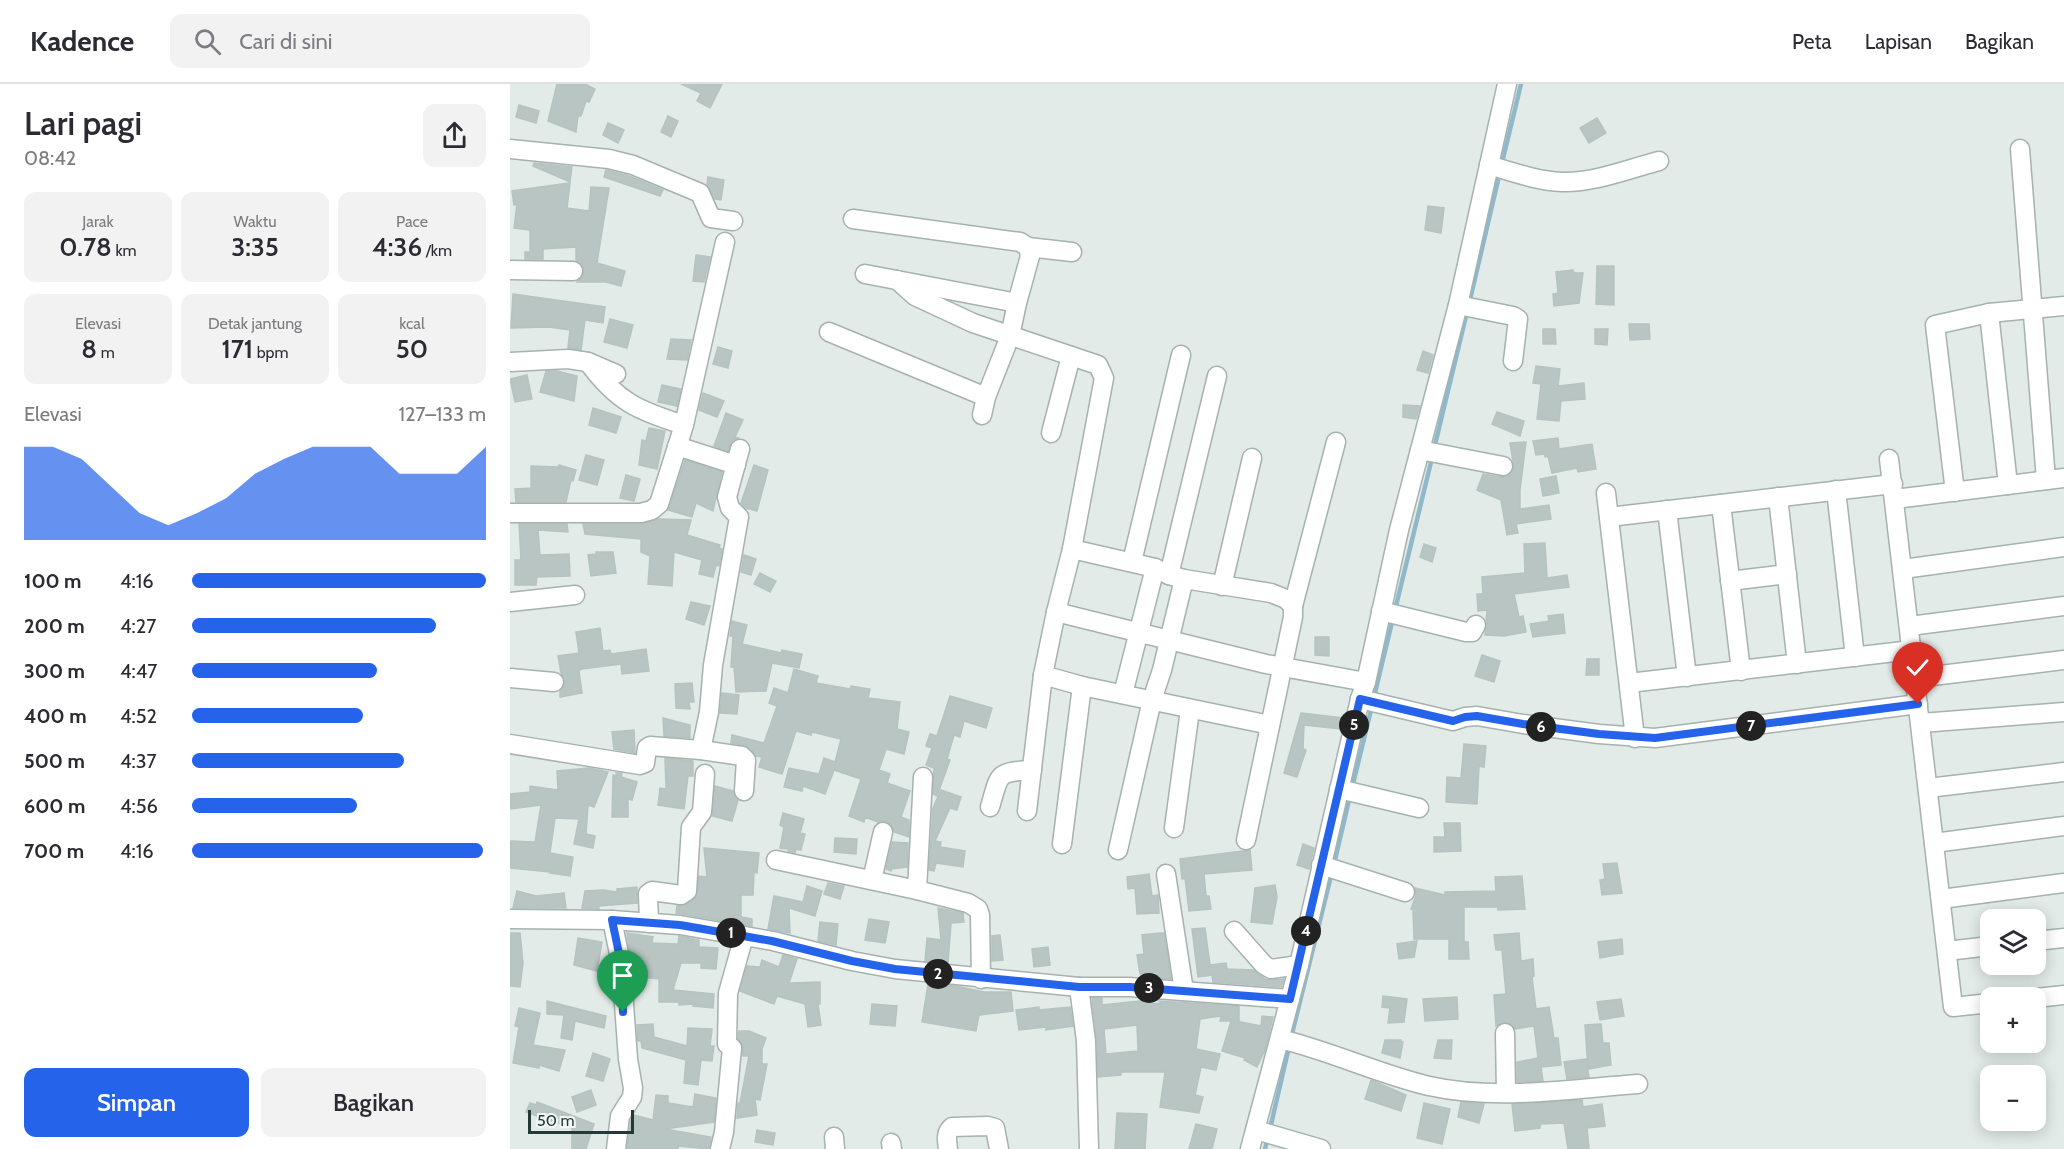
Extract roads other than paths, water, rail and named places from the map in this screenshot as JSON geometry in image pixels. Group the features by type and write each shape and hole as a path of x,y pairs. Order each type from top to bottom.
{"street":[{"path":"1250,1149 1259,1132 1290,1042 1290,999 1331,868 1350,792 1364,694 1392,614 1399,530 1429,451 1493,166 1507,84"},
{"path":"510,149 609,159 633,165 700,193 711,218 733,221"},
{"path":"1609,517 1836,490 1954,492 2055,479 2033,310 2020,149"},
{"path":"1493,166 1562,182 1582,180 1659,161"},
{"path":"853,219 1020,242 1028,247 1072,252"},
{"path":"510,513 641,513 652,510 659,504 684,426 725,242"},
{"path":"982,415 986,397 1010,336 1030,256 1028,247"},
{"path":"510,270 573,271"},
{"path":"865,274 1017,303"},
{"path":"897,280 915,296 973,322 1098,365 1104,378 1072,549 1043,675 1027,811"},
{"path":"1462,306 1518,319 1514,361"},
{"path":"1954,492 1935,325 1989,314 2064,306"},
{"path":"1989,314 2008,485"},
{"path":"828,332 986,397"},
{"path":"1132,562 1181,354"},
{"path":"1051,433 1071,356"},
{"path":"510,362 568,359 588,362 616,374"},
{"path":"588,362 603,382 620,398 640,410 684,426"},
{"path":"1118,850 1152,700 1169,642 1169,574 1217,376"},
{"path":"1246,840 1293,617 1293,606 1336,442"},
{"path":"677,446 738,457 727,497 730,508 739,517 739,524 730,561 709,712 701,750"},
{"path":"1429,451 1503,466"},
{"path":"1222,586 1252,458"},
{"path":"1889,459 1953,1007 1980,1004"},
{"path":"1836,490 1855,657"},
{"path":"1606,493 1635,738"},
{"path":"1778,497 1797,664"},
{"path":"1721,504 1741,670"},
{"path":"1667,510 1687,677"},
{"path":"1903,569 2064,548"},
{"path":"1072,549 1222,586 1271,592 1286,599 1293,606"},
{"path":"1123,694 1148,592 1169,574"},
{"path":"1730,581 1787,574"},
{"path":"510,602 576,595"},
{"path":"1910,626 2064,606"},
{"path":"1056,612 1169,642 1282,667 1364,694 1392,708 1453,721 1477,716 1635,738 1655,738 1918,704"},
{"path":"1392,614 1466,632 1472,632 1476,625"},
{"path":"1629,683 1912,650"},
{"path":"1916,678 2064,660"},
{"path":"1043,675 1190,710 1270,725"},
{"path":"510,678 554,682"},
{"path":"1062,844 1082,686"},
{"path":"1174,828 1190,710"},
{"path":"1921,723 2064,712"},
{"path":"510,744 640,765 645,763 647,748 650,746 701,750 744,757 744,791"},
{"path":"990,807 1002,773 1032,770"},
{"path":"1928,788 2064,772"},
{"path":"649,923 648,894 652,891 681,895 687,891 691,827 703,807 705,774"},
{"path":"917,890 923,777"},
{"path":"1350,792 1419,808"},
{"path":"1934,843 2064,826"},
{"path":"872,880 883,832"},
{"path":"776,860 968,903 978,909 980,915 981,979"},
{"path":"1331,868 1405,892"},
{"path":"1166,874 1184,991"},
{"path":"1941,899 2064,883"},
{"path":"510,919 612,920 680,925 744,936 895,969 981,979 1290,999"},
{"path":"612,920 621,963 628,1059 633,1088 632,1097 620,1116 616,1149"},
{"path":"1234,931 1264,965 1271,969 1299,965"},
{"path":"720,1149 724,1131 732,1048 727,1044 728,993 744,936"},
{"path":"2046,940 2064,938"},
{"path":"1947,951 1980,947"},
{"path":"1079,987 1086,1041 1089,1149"},
{"path":"2046,997 2064,995"},
{"path":"1505,1033 1506,1093"},
{"path":"1290,1042 1429,1086 1467,1092 1506,1093 1638,1084"},
{"path":"948,1149 948,1131 952,1128 988,1126 995,1128 999,1149"},
{"path":"1259,1132 1321,1149"}],"waterway":[{"path":"1502,163 1521,84"},
{"path":"1469,304 1500,172"},
{"path":"1434,449 1467,312"},
{"path":"1395,610 1432,458"},
{"path":"1374,697 1393,618"},
{"path":"1352,788 1372,706"},
{"path":"1334,864 1350,796"},
{"path":"1291,1038 1332,872"},
{"path":"1270,1129 1289,1047"},
{"path":"1265,1149 1268,1137"}]}
